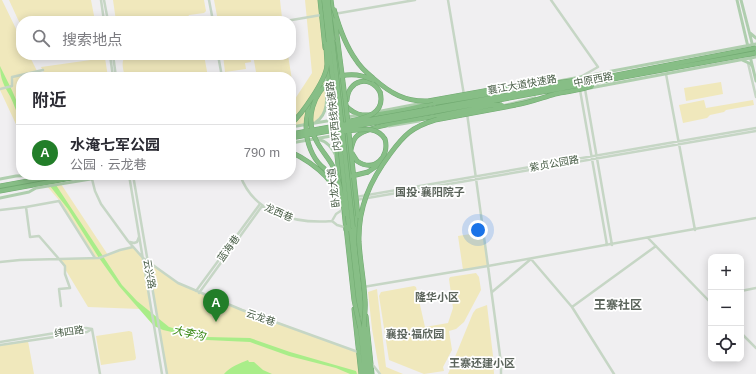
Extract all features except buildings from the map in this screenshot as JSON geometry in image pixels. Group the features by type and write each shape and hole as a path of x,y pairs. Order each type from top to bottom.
{"highway":[{"name":"卧龙大道","path":"322,0 322,15 332,120 338,160 362,374"},
{"path":"322,0 327,58 326,67 308,111 306,128 308,141 312,152 320,164 326,169 340,176 368,172 381,163 413,128 422,124 435,120 535,101 556,94 586,88 597,81"},
{"name":"内环西线快速路","path":"322,0 362,328 369,374"},
{"name":"内环西线快速路","path":"328,0 362,328 365,374"},
{"path":"332,0 346,105 358,216 365,300 362,328"},
{"name":"卧龙大道","path":"333,12 372,374"},
{"path":"333,12 356,62 396,96 414,101 438,99 518,85 549,84 583,78 597,81"},
{"name":"襄江大道快速路","path":"296,137 733,55 755,46"},
{"name":"襄江大道快速路","path":"733,55 756,56"},
{"path":"362,328 354,300 339,180 335,170 315,140 311,117 317,94 334,78 356,74 365,76 384,87"},
{"path":"310,133 372,115 380,106 382,97 378,88 371,82 358,82 352,86 347,93 346,105"},
{"path":"296,119 320,83"},
{"path":"342,92 346,106 350,110 361,115 435,104 535,84"},
{"path":"353,197 354,186 351,148 356,137 368,130 390,124 492,105 516,105"},
{"path":"310,133 363,129 374,130 385,139 386,150 385,154 377,163 368,165 357,161 350,145"},
{"name":"襄江大道快速路","path":"296,134 310,133"},
{"path":"359,241 362,210 368,190 378,170 395,147"},
{"path":"296,154 303,157 322,172 335,189 343,210"},
{"path":"0,192 40,180"},
{"path":"0,185 21,185 54,180"}],"main road":[{"path":"737,0 756,81"},
{"path":"741,0 749,32 755,46 756,56"},
{"path":"749,32 756,38"},
{"path":"739,47 745,42 745,34"},
{"name":"中原西路","path":"296,125 345,118 488,91 502,91 739,47 755,46"},
{"name":"中原西路","path":"296,142 467,112 756,56"},
{"path":"314,123 320,119 326,111 325,76 327,60"},
{"path":"740,60 751,64 753,70"},
{"path":"316,138 329,145 335,152 338,160"},
{"path":"0,179 16,176"},
{"path":"0,198 29,192 36,188 86,180"}],"street":[{"path":"101,0 103,16"},
{"path":"104,0 107,16"},
{"path":"209,0 212,16"},
{"path":"333,12 415,0"},
{"path":"448,0 464,96"},
{"path":"550,0 598,67 580,77"},
{"path":"296,19 322,15"},
{"path":"111,60 112,72"},
{"path":"114,60 115,72"},
{"path":"219,60 221,72"},
{"path":"748,62 756,98"},
{"path":"33,72 42,70"},
{"path":"666,74 695,230"},
{"path":"1,89 12,86 12,77 16,76"},
{"path":"585,89 612,245"},
{"path":"580,90 607,245"},
{"path":"467,112 501,374"},
{"name":"紫贞公园路","path":"353,197 476,178 756,129"},
{"path":"92,180 101,204 128,241 143,258"},
{"name":"云兴路","path":"130,180 162,374"},
{"name":"云兴路","path":"134,180 167,374"},
{"name":"龙西巷","path":"243,180 249,191 261,205 285,217 309,221 332,221"},
{"path":"0,210 59,201 96,259"},
{"name":"蓝海巷","path":"196,291 261,205"},
{"name":"蓝海巷","path":"199,293 261,205"},
{"path":"26,207 30,237 39,236 65,266 65,274 70,288 59,289 61,306"},
{"path":"343,210 334,215 332,221 337,225 344,227"},
{"path":"362,287 531,260 756,218"},
{"path":"128,241 134,243 137,242 139,232"},
{"path":"648,238 706,298"},
{"path":"572,307 656,246"},
{"path":"0,262 20,260 96,259 133,247"},
{"name":"云龙巷","path":"143,258 148,260 178,283 199,293 359,352"},
{"path":"491,292 531,260"},
{"path":"531,260 572,307 614,374"},
{"path":"150,275 152,269 158,268"},
{"path":"744,290 756,288"},
{"name":"纬四路","path":"0,342 86,328 92,329"},
{"path":"92,329 100,374"},
{"name":"纬四路","path":"0,345 87,332 92,329"},
{"path":"744,336 756,348"},
{"path":"371,363 380,374"}],"shaded area":[{"path":"0,0 2,0 16,29 16,60 32,60 38,72 16,72 16,124 0,90"},
{"path":"9,0 91,0 94,16 16,16"},
{"path":"113,0 204,0 206,11 204,13 188,16 115,16"},
{"path":"214,0 280,0 282,16 217,16"},
{"path":"305,0 320,0 327,60 326,111 314,123 296,126 296,97 312,73"},
{"path":"91,60 105,60 107,72 44,72 41,67"},
{"path":"123,60 205,60 207,72 124,72"},
{"path":"224,60 251,60 251,62 245,63 246,69 225,72"},
{"path":"254,60 289,60 291,72 256,72"},
{"path":"721,82 723,94 686,101 684,88"},
{"path":"704,100 706,108 753,100 754,105 726,110 724,112 710,115 707,118 683,123 679,105"},
{"path":"46,180 61,180 61,184 108,255 133,247 143,258 154,326 140,309 88,307 59,259 95,259 58,199 46,185"},
{"path":"483,232 488,266 463,270 458,236"},
{"path":"148,260 178,283 199,293 359,352 361,374 167,374"},
{"path":"476,273 479,277 481,290 464,322 456,329 449,331 452,350 443,367 444,371 424,374 389,360 379,296 381,292 414,286 416,287 425,327 448,323 453,308 450,277"},
{"path":"377,289 386,367 403,374 380,374 372,329 368,292"},
{"path":"487,305 494,374 448,374 473,313 476,309"},
{"path":"129,331 132,332 136,358 135,360 101,365 96,336"},
{"path":"28,341 34,374 0,374 0,345"}],"water":[{"path":"0,66 16,101 16,110 3,82"},
{"name":"大李沟","path":"49,180 55,180 56,185 122,285 137,301 169,327 207,337 250,338 290,352 356,371 357,374 350,374 336,368 289,356 250,342 207,340 163,330 154,326 119,286 99,258 68,209 50,186"},
{"path":"248,360 249,362 254,362 263,370 272,374 224,374 232,367"}],"place":[{"name":"水淹七军公园","path":"216,322"}],"district":[{"name":"国投·襄阳院子","path":"430,192"},
{"name":"隆华小区","path":"437,297"},
{"name":"王寨社区","path":"618,305"},
{"name":"襄投·福欣园","path":"415,334"},
{"name":"王寨还建小区","path":"482,363"}]}
